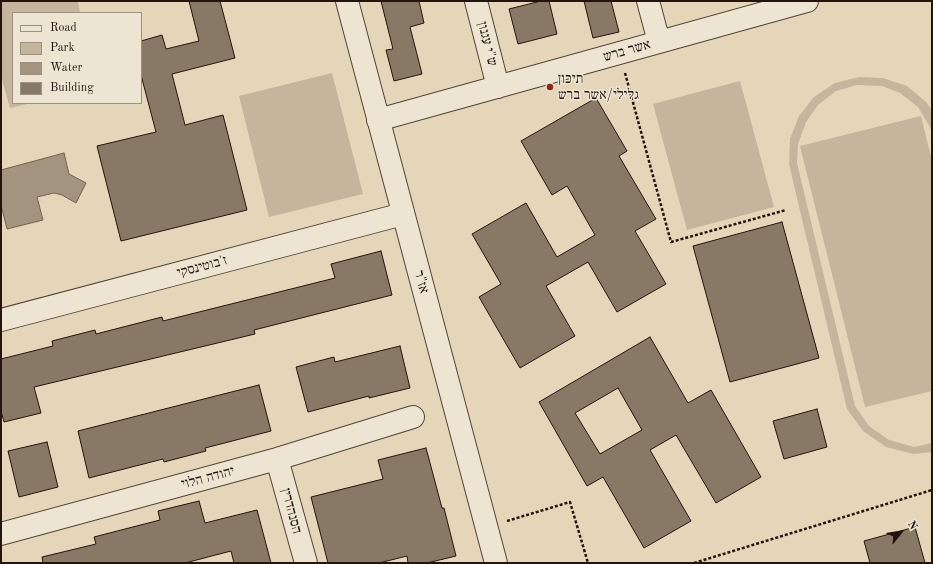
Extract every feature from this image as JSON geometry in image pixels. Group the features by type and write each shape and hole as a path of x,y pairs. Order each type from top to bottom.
{"street":[{"name":"אז\"ר","path":"347,1 496,563"},
{"name":"ש\"י עגנון","path":"476,1 498,87"},
{"path":"648,1 659,42"},
{"name":"אשר ברש","path":"378,120 807,1"},
{"name":"ז'בוטינסקי","path":"1,320 403,214"},
{"name":"יהודה הלוי","path":"1,534 277,459 413,417"},
{"name":"הסנהדרין","path":"277,459 306,563"}],"path":[{"path":"620,53 671,242 786,210"},
{"path":"694,563 932,490"},
{"path":"521,517 570,502 588,563"}],"green space":[{"path":"1,1 78,1 80,12 12,12 12,104 28,104 10,108 1,76"},
{"path":"332,73 363,194 269,217 239,96"},
{"path":"859,77 883,78 907,86 926,102 932,110 932,134 930,127 918,107 900,93 882,86 857,85 836,91 818,105 806,122 798,144 797,163 855,406 869,426 889,440 914,447 932,443 932,452 913,454 886,447 863,431 847,409 789,164 790,139 799,116 814,97 835,83"},
{"path":"740,81 774,207 687,230 653,104"},
{"path":"921,116 932,161 932,391 865,407 800,146"}],"water":[{"path":"64,153 69,174 86,183 76,203 62,195 54,193 37,197 43,220 7,229 1,205 1,170"}],"building":[{"path":"189,1 220,1 235,58 172,74 185,125 223,115 247,210 121,241 97,146 156,132 142,79 142,41 162,35 166,49 199,41"},
{"path":"381,1 419,1 424,23 410,27 422,74 394,81 386,50 393,49"},
{"path":"541,1 549,1 557,34 518,44 509,9"},
{"path":"584,1 611,1 619,32 593,38"},
{"path":"596,98 627,151 619,156 656,219 635,231 666,284 617,312 588,262 546,286 575,336 520,368 479,297 501,284 472,234 526,203 557,257 595,235 567,186 552,195 521,141"},
{"path":"782,222 819,358 730,382 693,246"},
{"path":"381,251 392,295 254,330 255,334 34,387 41,413 4,422 1,411 1,359 53,346 52,341 95,330 96,334 162,317 163,321 335,278 331,264"},
{"path":"650,337 688,403 711,390 761,477 716,503 676,435 650,450 691,521 644,548 603,477 587,486 539,402","holes":["618,388 642,430 600,454 575,413"]},
{"path":"400,346 410,388 369,398 369,396 308,412 296,367 334,357 335,362"},
{"path":"259,385 271,431 205,448 206,451 164,462 163,459 89,478 78,431"},
{"path":"817,409 827,447 784,459 773,421"},
{"path":"47,442 58,487 19,497 8,451"},
{"path":"426,448 442,508 444,508 456,556 427,563 408,563 407,556 379,563 328,563 311,497 383,479 378,460"},
{"path":"199,501 205,523 257,510 271,563 234,563 231,551 185,563 43,563 42,557 96,544 94,537 160,520 158,511"},
{"path":"915,527 925,563 870,563 864,541"}],"place":[{"name":"תיכון גלילי/אשר ברש","path":"550,87"}]}
